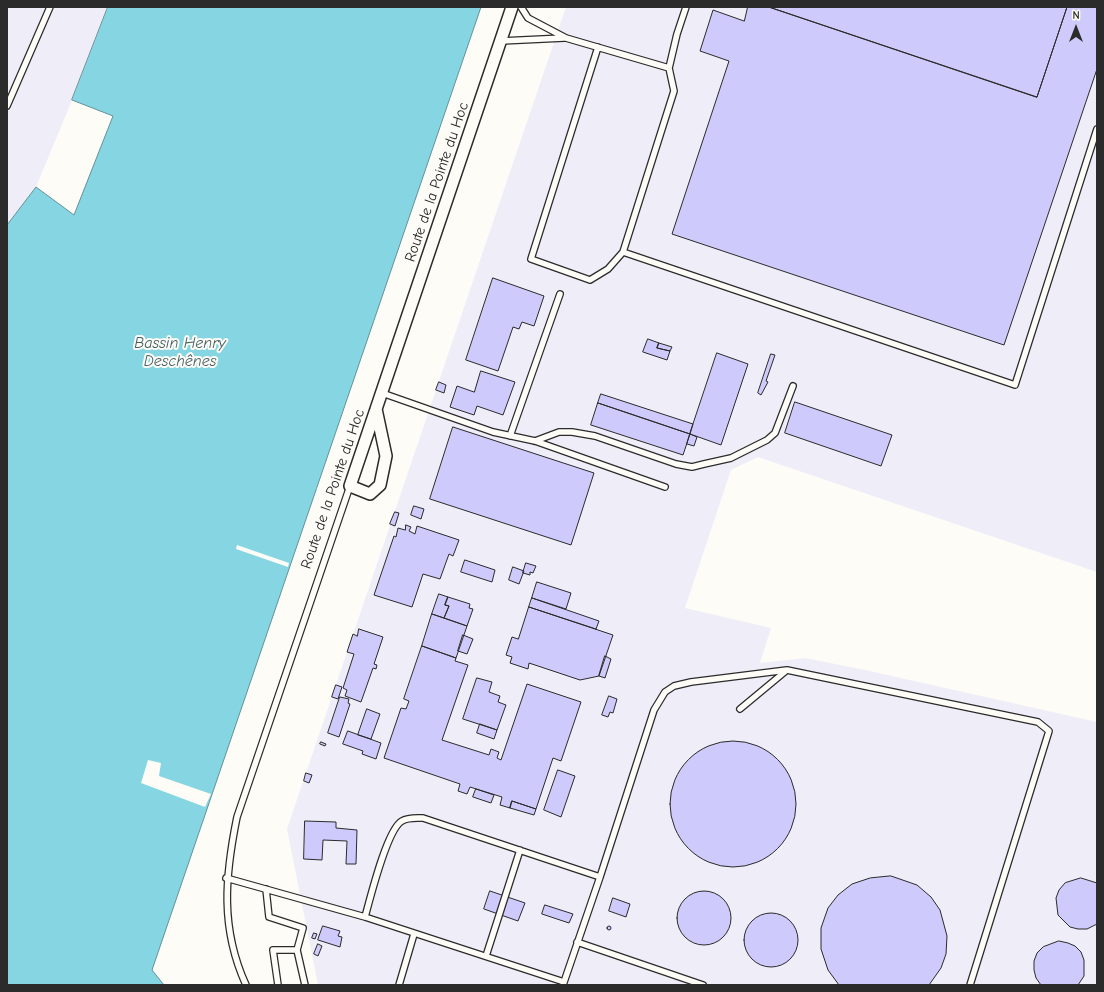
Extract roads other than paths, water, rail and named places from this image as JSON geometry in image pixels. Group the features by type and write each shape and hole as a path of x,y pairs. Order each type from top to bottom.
{"street":[{"name":"Route de la Pointe du Hoc","path":"350,486 512,7"},
{"path":"350,486 370,494 380,485 386,456 376,409"}],"lane":[{"path":"7,106 50,7"},
{"path":"520,7 528,18 566,38 669,68"},
{"path":"598,47 532,259 590,280 608,269 623,252 674,91 669,68 677,34 686,7"},
{"path":"500,41 566,38"},
{"path":"623,252 1015,385 1097,129"},
{"path":"510,436 560,294"},
{"path":"535,441 559,432 572,432 595,436 676,464 692,467 731,458 767,440 775,433 793,386"},
{"path":"382,393 493,432 535,441 665,487"},
{"name":"Route de la Pointe du Hoc","path":"246,985 239,970 229,933 226,899 226,878 237,817 350,486"},
{"path":"226,878 365,917 564,983 654,710 665,692 674,686 692,682 787,670 1038,722 1049,731 970,985"},
{"path":"740,709 787,670"},
{"path":"365,917 391,835 402,820 423,818 600,876"},
{"path":"486,956 520,850"},
{"path":"266,889 269,917 303,928 297,950 304,985"},
{"path":"399,985 414,934"},
{"path":"577,942 703,985"},
{"path":"278,985 273,950 297,950"}],"water":[{"name":"Bassin Henry Deschênes","path":"108,7 481,7 152,970 164,985 7,985 7,225 36,187 74,215 113,116 72,100"}]}
